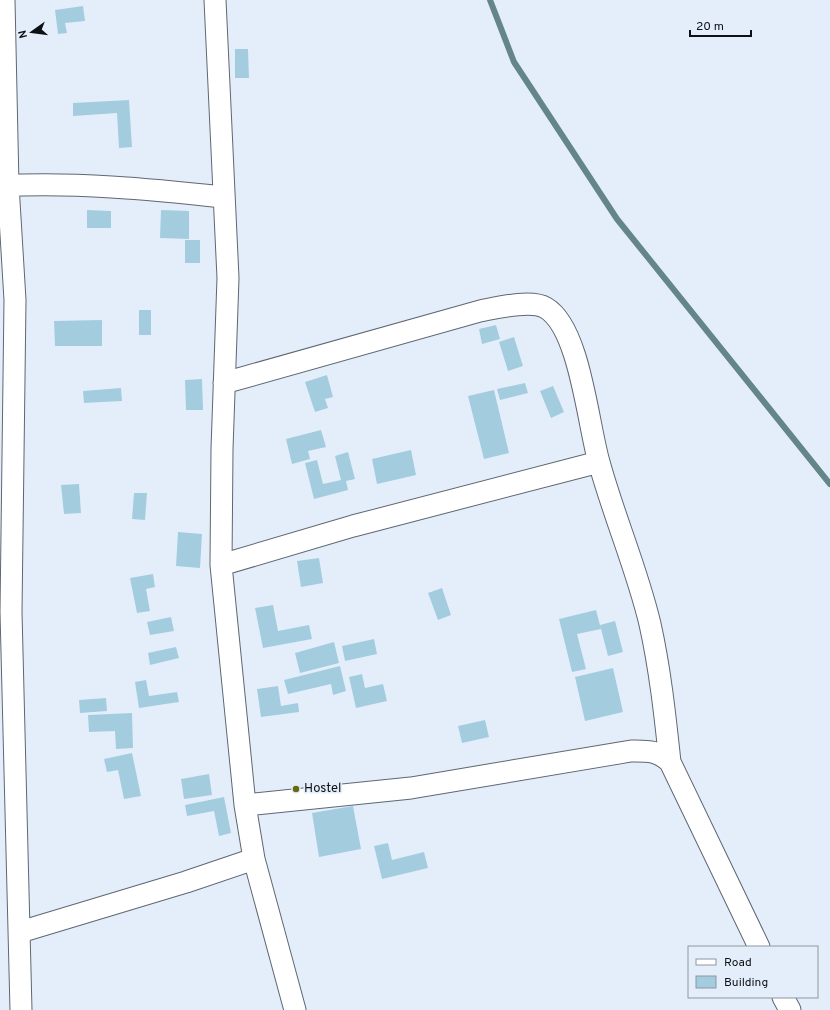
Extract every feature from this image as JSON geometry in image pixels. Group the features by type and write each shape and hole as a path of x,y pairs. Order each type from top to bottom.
{"street":[{"path":"4,0 4,186 15,300 6,612 20,932 21,1010"},
{"path":"215,0 223,197 228,278 224,383 221,565 245,805 254,859 295,1010"},
{"path":"4,186 124,188 223,197"},
{"path":"224,383 480,311 500,307 535,305 545,307 556,317 568,337 576,360 599,462 636,573 649,623 660,679 670,762 758,946"},
{"path":"221,565 353,526 599,462"},
{"path":"245,805 411,788 631,752 651,750 661,754 670,762"},
{"path":"20,932 186,882 254,859"},
{"path":"784,998 790,1010"}],"building":[{"path":"83,6 85,21 65,23 67,33 58,34 55,10"},
{"path":"235,49 248,49 249,78 235,78"},
{"path":"129,100 132,147 119,148 117,113 73,116 73,103"},
{"path":"87,210 111,211 111,228 87,228"},
{"path":"161,210 189,211 189,239 160,238"},
{"path":"185,240 200,240 200,263 185,263"},
{"path":"139,310 151,310 151,335 139,335"},
{"path":"102,320 102,346 55,346 54,321"},
{"path":"496,325 500,339 482,344 479,329"},
{"path":"514,337 523,366 508,371 499,342"},
{"path":"327,375 333,397 325,399 328,408 315,412 305,382"},
{"path":"202,379 203,410 186,410 185,380"},
{"path":"525,383 528,393 500,400 497,389"},
{"path":"553,386 564,412 551,418 540,391"},
{"path":"121,388 122,401 84,403 83,391"},
{"path":"494,390 509,453 484,459 468,396"},
{"path":"321,430 326,447 308,451 310,459 292,464 286,439"},
{"path":"411,450 416,475 377,484 372,459"},
{"path":"348,452 355,479 346,481 348,490 314,499 305,463 317,460 323,484 341,480 335,456"},
{"path":"79,484 81,513 64,514 61,485"},
{"path":"134,493 147,493 145,520 132,519"},
{"path":"178,532 202,534 200,568 176,566"},
{"path":"319,558 323,583 301,587 297,561"},
{"path":"153,574 155,587 146,589 150,611 137,613 130,578"},
{"path":"442,588 451,615 438,620 428,593"},
{"path":"273,605 278,631 309,625 312,639 263,648 255,608"},
{"path":"596,610 601,629 577,634 586,669 572,672 559,619"},
{"path":"171,617 174,631 150,635 147,622"},
{"path":"615,621 623,652 608,656 600,625"},
{"path":"374,639 377,654 345,661 342,646"},
{"path":"334,642 339,663 300,673 295,653"},
{"path":"176,647 179,658 150,665 148,653"},
{"path":"340,666 346,691 333,695 331,684 288,694 284,680"},
{"path":"613,668 623,712 585,721 575,677"},
{"path":"362,674 365,688 383,684 387,701 356,708 349,677"},
{"path":"146,680 149,696 177,692 179,702 139,708 135,682"},
{"path":"278,686 281,706 298,703 299,712 261,717 257,689"},
{"path":"106,698 107,711 80,713 79,700"},
{"path":"132,713 133,748 116,749 115,731 89,732 88,715"},
{"path":"485,720 489,737 462,743 458,726"},
{"path":"132,753 141,796 124,799 118,770 107,772 104,759"},
{"path":"209,774 212,795 184,799 181,779"},
{"path":"224,797 231,833 219,836 214,811 187,816 185,805"},
{"path":"353,806 361,849 319,857 312,813"},
{"path":"388,843 392,860 424,852 428,868 382,879 374,846"}],"waterway":[{"path":"490,0 514,62 617,219 830,484"}],"place":[{"name":"Hostel","path":"296,789"}]}
